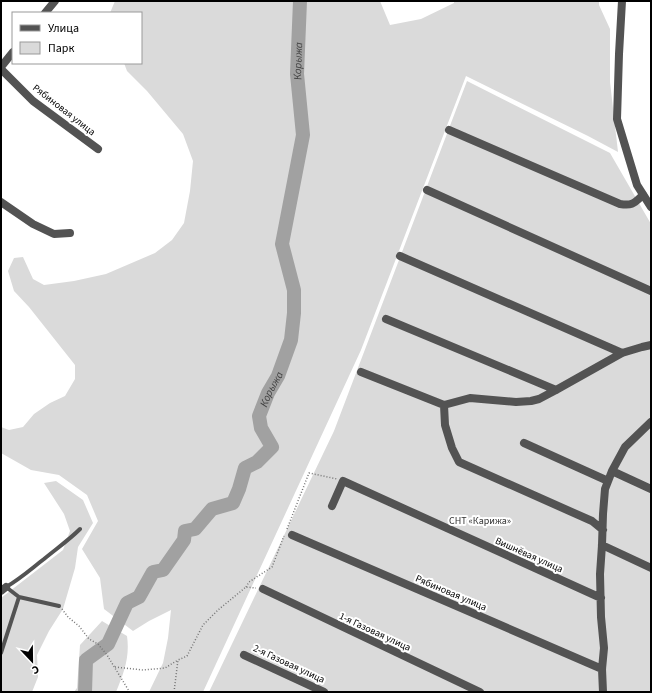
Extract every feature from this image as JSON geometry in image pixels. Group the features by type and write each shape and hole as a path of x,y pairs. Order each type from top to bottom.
{"street":[{"path":"46,12 55,1"},
{"path":"622,1 619,54 618,119 637,185 651,207"},
{"path":"1,68 12,53"},
{"name":"Рябиновая улица","path":"1,68 33,101 98,149"},
{"path":"449,130 620,204 629,205 643,195"},
{"path":"427,190 651,291"},
{"path":"1,202 33,224 54,234 70,233"},
{"path":"400,256 622,353"},
{"path":"386,319 556,390"},
{"path":"361,372 444,405 470,398 516,402 531,401 539,399 622,353 651,345"},
{"path":"444,405 444,419 447,431 452,448 459,462 592,521 603,530"},
{"path":"603,692 602,668 604,648 601,617 600,574 603,530 602,514 605,489 612,471 625,446 651,422"},
{"path":"524,443 608,480"},
{"path":"612,471 651,489"},
{"name":"Вишнёвая улица","path":"332,506 343,481 601,598"},
{"name":"Рябиновая улица","path":"292,535 602,668"},
{"path":"602,545 651,568"},
{"name":"1-я Газовая улица","path":"262,589 480,692"},
{"name":"2-я Газовая улица","path":"244,655 324,692"}],"lane":[{"path":"4,589 16,582 80,529"},
{"path":"4,589 19,597 59,606"},
{"path":"1,653 19,597"}],"path":[{"path":"114,667 143,670 166,668 187,656 203,625 218,610 246,587 249,582 272,567 310,473 337,479"},
{"path":"246,587 262,589"},
{"path":"59,606 68,617 79,626 89,639 98,644 107,655 129,691 128,692"},
{"path":"174,692 178,660"}],"green space":[{"path":"115,1 380,1 390,25 421,19 454,3 454,1 599,1 599,5 610,29 610,82 618,152 466,76 361,350 203,692 149,692 163,663 168,638 171,610 133,631 104,609 100,578 82,549 98,521 87,495 59,475 31,470 1,453 1,427 9,430 23,427 34,414 50,403 65,396 75,379 75,365 29,307 14,291 8,271 14,258 23,257 33,279 44,285 74,281 106,274 155,253 172,240 184,223 190,191 193,161 183,134 147,91 127,71 124,64 142,64 142,12 110,12"},
{"name":"СНТ «Карижа»","path":"467,81 610,153 651,224 651,692 209,692 334,431"},
{"path":"56,481 83,500 93,523 78,547 75,568 63,609 49,631 37,655 38,677 32,692 1,692 1,598 63,550 70,531 64,514 44,483"},
{"path":"102,621 127,636 127,658 119,685 116,692 74,692 77,688 80,645"}],"waterway":[{"name":"Корыжа","path":"85,692 86,660 108,644 127,603 139,597 153,572 163,570 184,540 185,531 195,529 212,509 233,503 245,468 257,462 272,447 261,428 259,416 268,393 278,376 291,340 294,313 294,290 282,244 303,135 297,74 300,1"}]}
